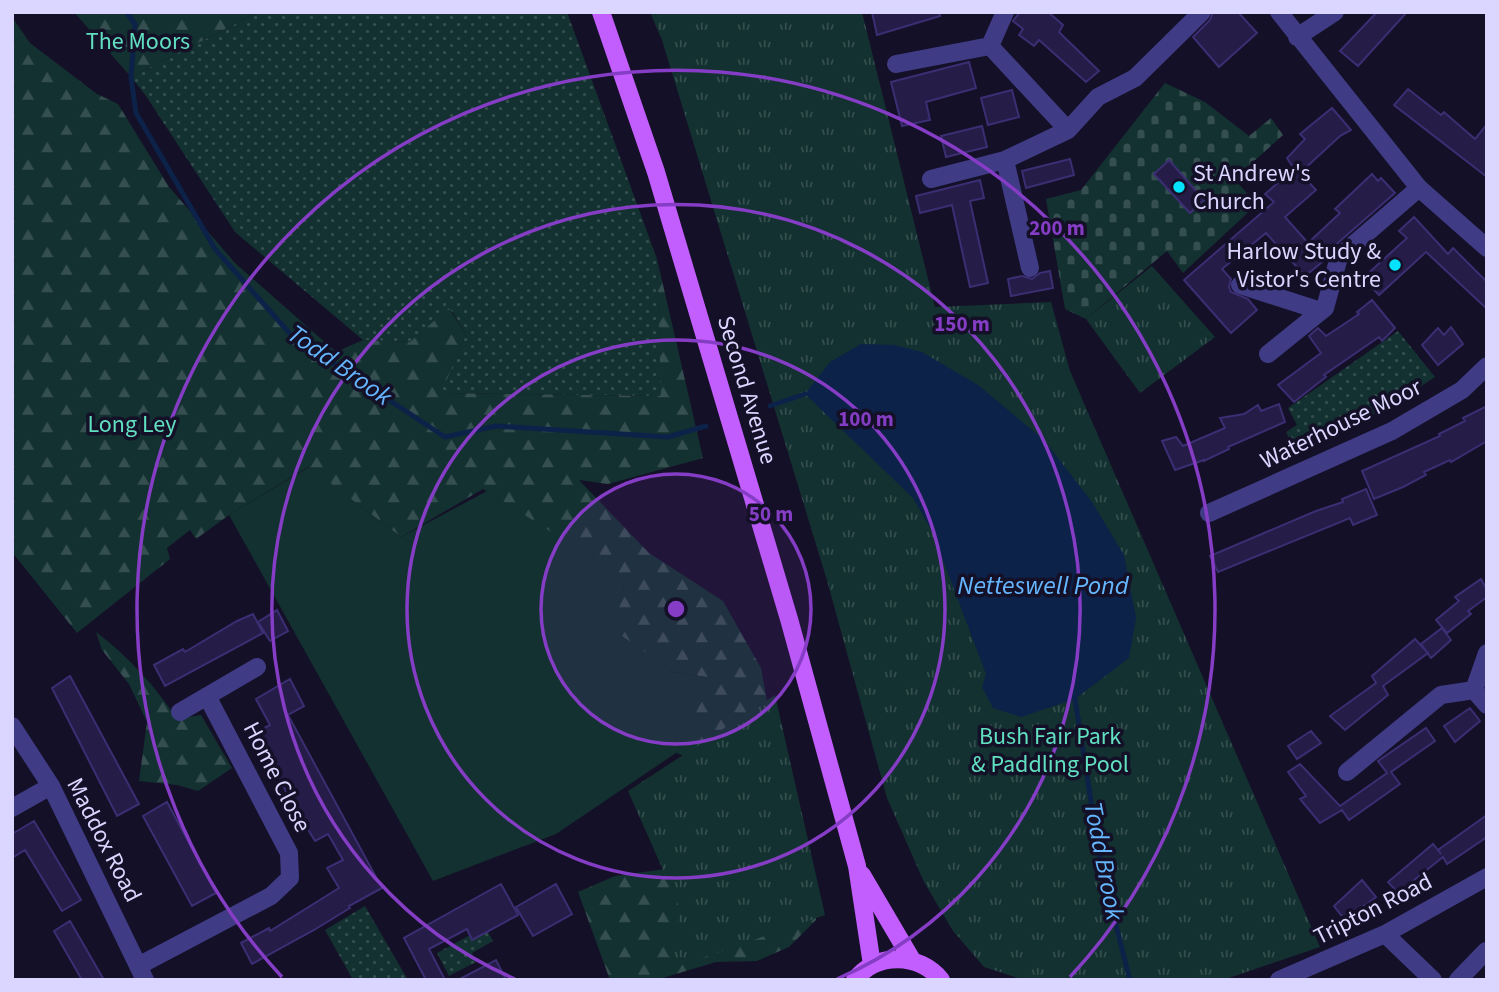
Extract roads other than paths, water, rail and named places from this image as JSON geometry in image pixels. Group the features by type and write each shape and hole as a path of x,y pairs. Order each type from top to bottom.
{"main road":[{"name":"Second Avenue","path":"601,12 656,172 789,619 857,866 872,965"},
{"name":"Second Avenue","path":"857,866 912,960"},
{"path":"855,980 872,965 898,959 912,960 926,966 941,980"}],"street":[{"path":"990,46 1005,12"},
{"path":"931,180 1004,160 1068,130 1098,97 1135,78 1202,12"},
{"path":"1279,12 1419,188 1487,248"},
{"path":"1297,37 1335,12"},
{"path":"896,64 990,46"},
{"path":"990,46 1068,130"},
{"path":"1004,160 1030,268"},
{"path":"1268,354 1325,307 1339,257 1419,188"},
{"path":"1240,285 1321,311"},
{"name":"Waterhouse Moor","path":"1209,513 1392,431 1462,390 1487,366"},
{"path":"1474,690 1487,653"},
{"path":"180,712 257,667"},
{"path":"1474,690 1487,705"},
{"path":"1348,772 1441,695 1474,690"},
{"name":"Home Close","path":"143,972 271,896 290,878 289,853 207,696"},
{"name":"Maddox Road","path":"12,726 51,786 143,972"},
{"path":"12,808 51,786"},
{"name":"Tripton Road","path":"1279,980 1385,934 1487,877"},
{"path":"1385,934 1433,980"},
{"path":"1458,980 1486,951"}],"water":[{"name":"Netteswell Pond","path":"861,344 894,345 922,352 978,385 1044,440 1092,502 1124,555 1136,618 1129,658 1075,699 1021,717 993,708 982,687 986,674 932,531 913,498 805,394 830,362"}],"waterway":[{"name":"Todd Brook","path":"126,12 135,24 131,77 136,113 215,249 292,336 445,437 496,426 668,437 706,426"},
{"name":"Todd Brook","path":"770,406 805,394"},
{"name":"Todd Brook","path":"1075,699 1102,871 1130,980"}],"place":[{"name":"St Andrew's Church","path":"1179,187"},
{"name":"Harlow Study & Vistor's Centre","path":"1395,265"}],"park label":[{"name":"The Moors","path":"138,41"},
{"name":"Long Ley","path":"132,424"},
{"name":"Bush Fair Park & Paddling Pool","path":"1050,750"}]}
